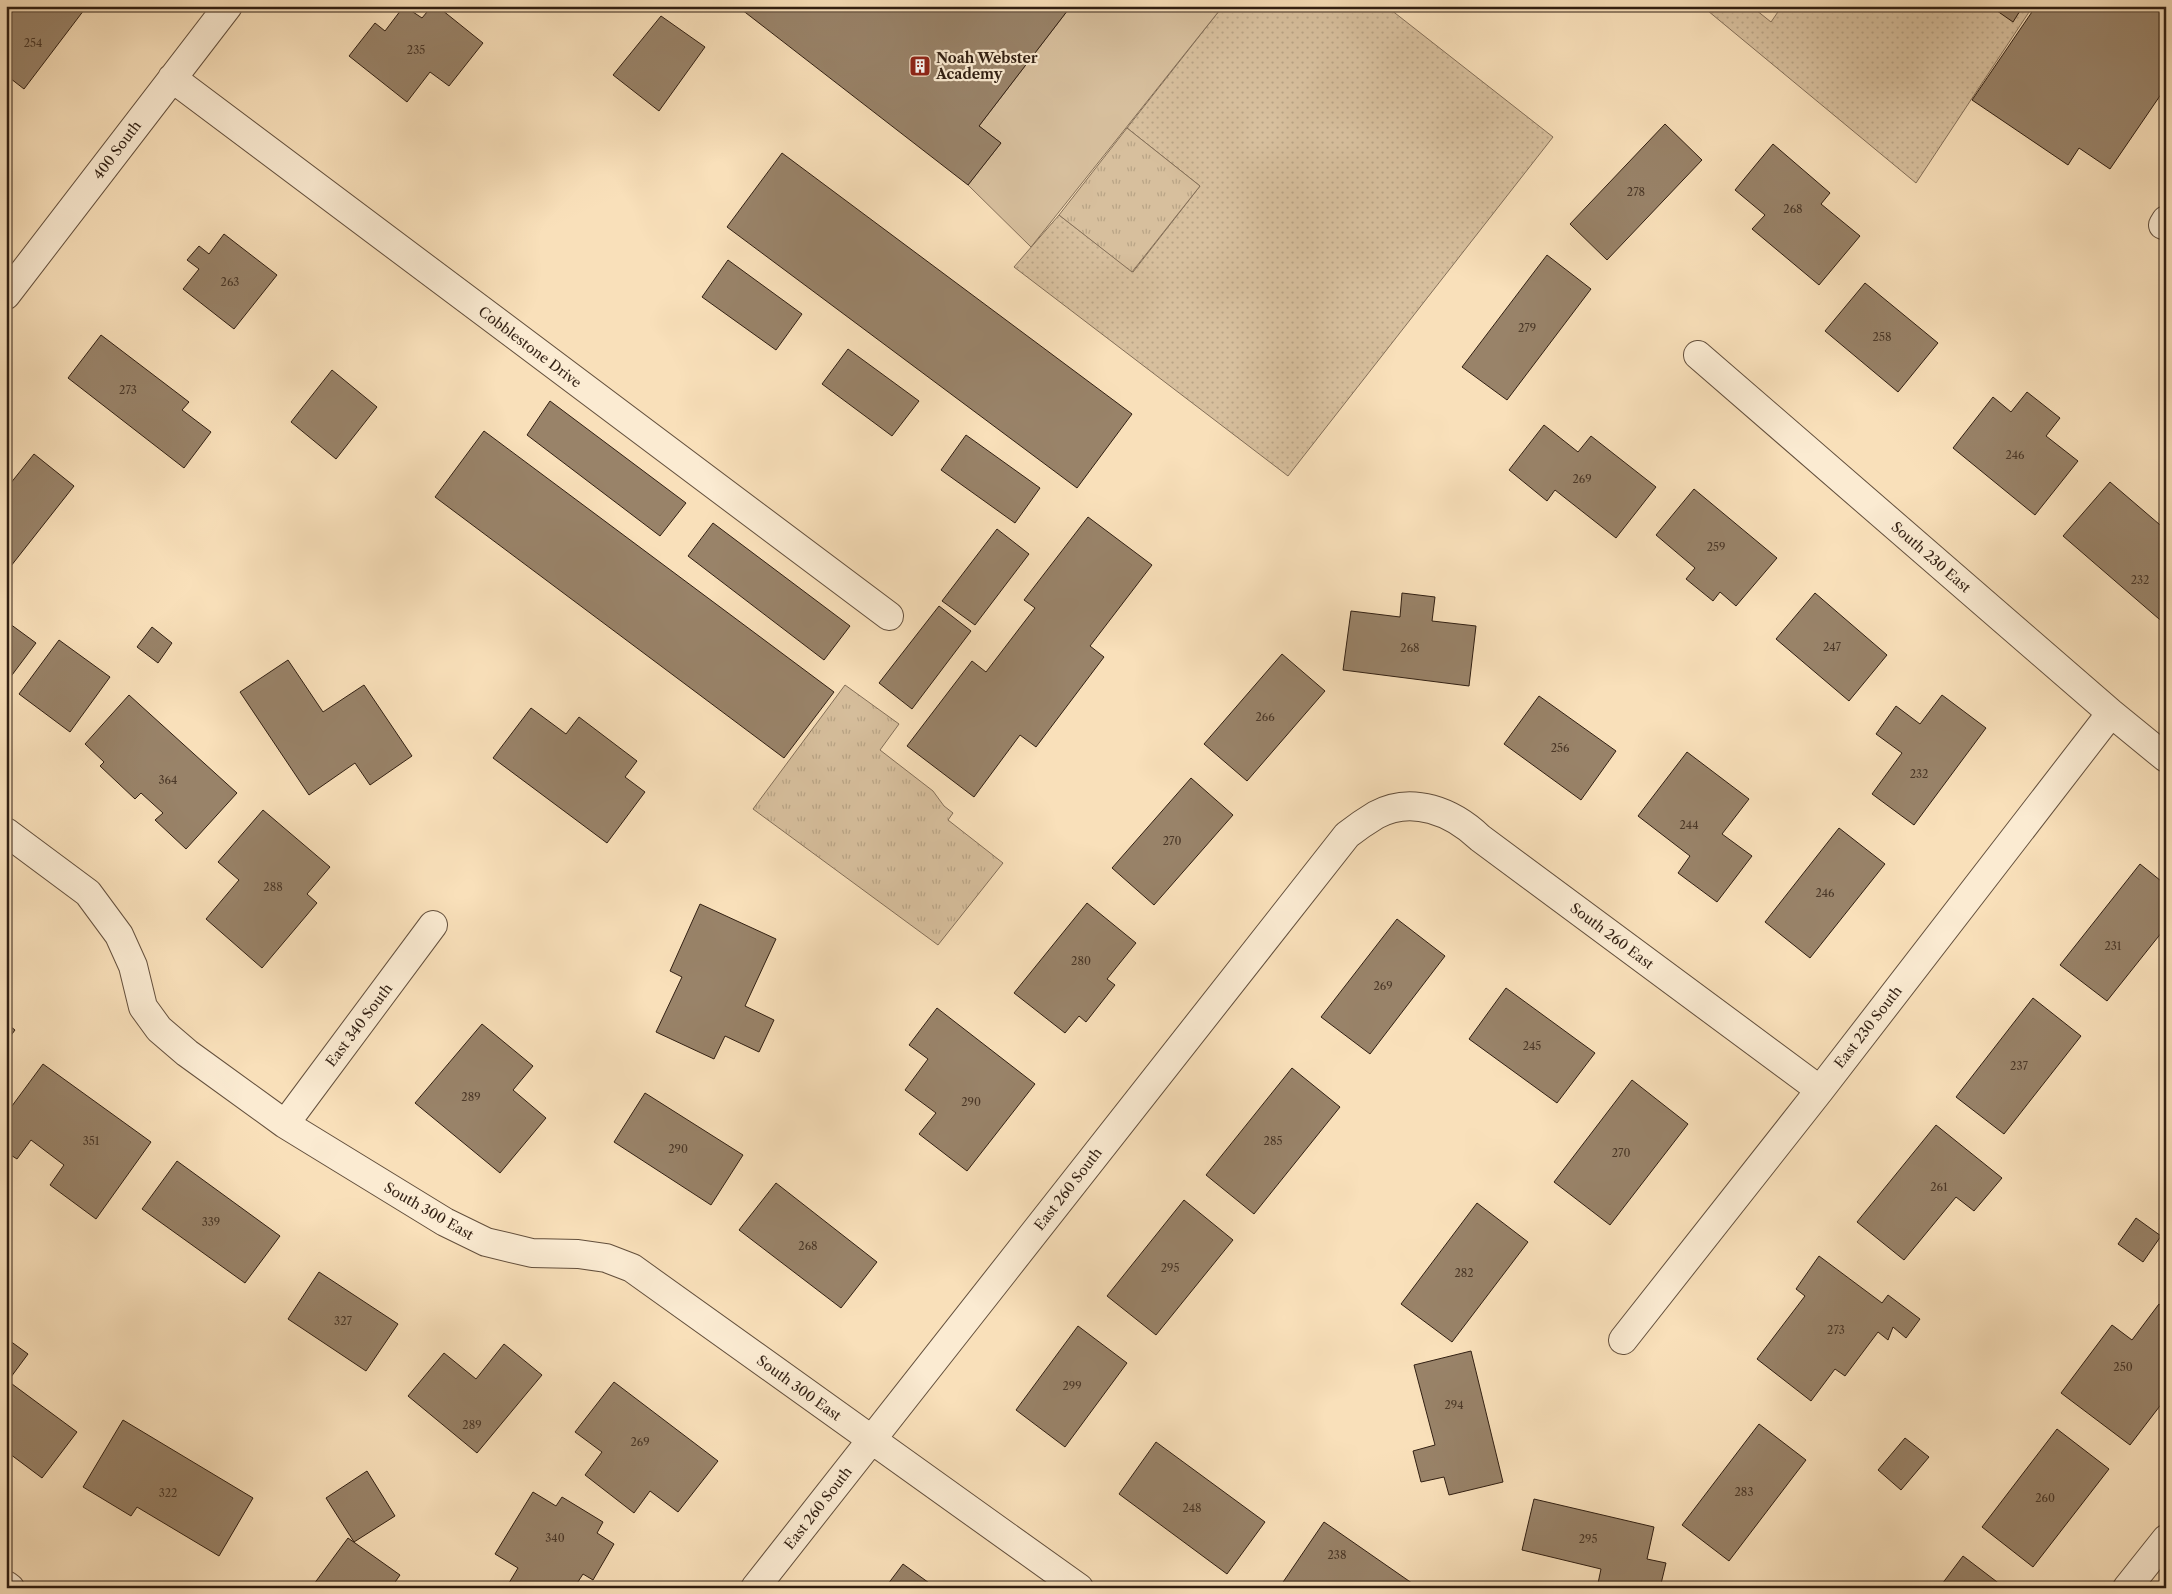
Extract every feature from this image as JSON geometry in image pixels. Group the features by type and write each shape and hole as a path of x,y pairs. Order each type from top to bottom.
{"street":[{"name":"400 South","path":"6,295 228,6"},
{"name":"Cobblestone Drive","path":"172,78 888,616"},
{"name":"South 230 East","path":"1698,355 2111,713 2166,758"},
{"name":"East 230 South","path":"1623,1340 1820,1090 2111,713"},
{"name":"South 260 East","path":"1395,808 1414,806 1433,809 1450,815 1467,825 1480,838 1820,1090"},
{"name":"East 260 South","path":"755,1588 1347,835 1378,814 1395,808"},
{"name":"South 300 East","path":"6,832 88,894 119,935 133,966 143,1007 159,1029 187,1053 285,1124 445,1222 486,1242 532,1253 578,1254 606,1258 632,1268 1079,1588"},
{"name":"East 340 South","path":"285,1124 433,925"},
{"path":"2128,1588 2166,1539"},
{"path":"6,1585 10,1588"}],"green space":[{"path":"1071,6 1223,6 1031,247 968,185 1001,143 979,126"},
{"path":"1223,6 1386,6 1553,137 1288,476 1014,267 1059,215 1133,272 1200,186 1127,128"},
{"path":"1702,6 1751,6 1771,22 1782,6 1990,6 2013,21 2023,6 2033,6 1916,183"},
{"path":"1127,128 1200,186 1132,272 1059,215"},
{"path":"845,685 899,724 880,750 933,791 944,806 953,813 948,820 1003,863 938,945 753,809"}],"building":[{"path":"6,6 79,6 84,10 24,89 6,75"},
{"path":"404,6 422,18 432,6 437,6 483,43 449,86 430,72 407,102 349,56 375,23 385,31"},
{"name":"Noah Webster Academy","path":"737,6 1071,6 979,126 1001,143 968,185"},
{"path":"1990,6 2023,6 2013,22"},
{"path":"2036,6 2166,6 2166,87 2110,169 2079,148 2068,165 1972,100"},
{"path":"661,16 705,47 659,111 613,75"},
{"path":"1665,124 1702,160 1607,260 1570,224"},
{"path":"1773,144 1830,193 1821,204 1860,236 1819,285 1752,229 1765,215 1735,190"},
{"path":"782,153 1132,414 1077,488 727,227"},
{"path":"224,234 277,275 234,329 183,289 199,269 187,260 199,246 209,254"},
{"path":"1547,255 1591,289 1507,400 1462,367"},
{"path":"728,260 802,314 776,350 702,297"},
{"path":"1865,283 1938,343 1898,392 1825,331"},
{"path":"101,335 189,402 182,410 211,432 184,468 68,378"},
{"path":"848,349 919,401 892,436 822,384"},
{"path":"332,370 377,407 336,459 291,422"},
{"path":"2027,392 2060,418 2046,436 2078,461 2035,515 1953,448 1993,397 2011,412"},
{"path":"550,401 686,503 660,536 527,435"},
{"path":"1544,425 1578,452 1591,436 1656,487 1616,538 1555,490 1547,501 1509,470"},
{"path":"484,431 834,692 784,758 435,497"},
{"path":"966,435 1040,488 1015,523 941,470"},
{"path":"34,454 74,486 7,571 6,489"},
{"path":"2110,482 2166,530 2166,625 2063,536"},
{"path":"1694,489 1777,558 1736,606 1720,592 1713,601 1686,579 1695,568 1656,535"},
{"path":"1088,517 1152,565 1090,646 1104,657 1036,747 1020,735 974,797 907,746 972,661 986,672 1035,608 1024,600"},
{"path":"713,523 850,626 824,660 688,556"},
{"path":"997,529 1029,554 975,625 942,601"},
{"path":"1402,593 1435,597 1432,621 1476,626 1469,686 1343,670 1351,611 1400,617"},
{"path":"1815,593 1887,655 1849,701 1776,639"},
{"path":"939,606 971,631 912,709 879,683"},
{"path":"6,621 36,643 6,683"},
{"path":"152,627 172,643 158,663 137,647"},
{"path":"59,640 110,677 70,732 19,694"},
{"path":"1282,654 1325,691 1247,781 1204,744"},
{"path":"288,660 323,712 364,685 412,756 370,785 355,763 309,795 240,692"},
{"path":"129,695 237,793 186,849 155,820 163,813 141,793 135,799 100,766 104,762 85,744"},
{"path":"1942,695 1986,728 1914,825 1872,794 1902,753 1876,734 1896,706 1920,724"},
{"path":"1539,696 1616,751 1581,800 1504,744"},
{"path":"531,708 566,734 579,717 637,761 625,777 645,792 607,843 493,758"},
{"path":"1687,752 1749,799 1722,834 1752,856 1717,902 1678,873 1690,856 1638,816"},
{"path":"1191,778 1233,815 1154,905 1112,868"},
{"path":"263,810 330,867 307,894 317,903 262,968 206,919 239,880 218,862"},
{"path":"1839,828 1885,864 1810,958 1765,922"},
{"path":"2140,864 2166,885 2166,927 2107,1001 2060,965"},
{"path":"1087,903 1136,943 1107,979 1115,985 1086,1022 1079,1016 1065,1033 1014,993"},
{"path":"700,904 776,939 745,1006 774,1020 759,1052 725,1036 714,1059 656,1032 682,977 670,971"},
{"path":"1397,919 1445,956 1370,1054 1321,1017"},
{"path":"1506,988 1595,1053 1557,1103 1469,1039"},
{"path":"2033,998 2081,1036 2004,1134 1956,1097"},
{"path":"937,1008 1035,1084 967,1171 919,1134 936,1113 905,1090 928,1059 909,1045"},
{"path":"6,1023 15,1030 6,1042"},
{"path":"482,1024 533,1066 513,1090 546,1118 500,1173 415,1103"},
{"path":"43,1064 151,1142 96,1219 50,1185 64,1165 31,1140 17,1159 6,1152 6,1114"},
{"path":"1292,1068 1340,1107 1254,1214 1206,1175"},
{"path":"1632,1080 1688,1124 1610,1225 1554,1182"},
{"path":"645,1093 743,1155 711,1205 614,1142"},
{"path":"1936,1125 2002,1178 1974,1211 1956,1197 1904,1260 1857,1222"},
{"path":"177,1161 280,1236 245,1283 142,1209"},
{"path":"776,1183 877,1262 841,1308 739,1230"},
{"path":"1184,1200 1233,1240 1156,1335 1107,1296"},
{"path":"1477,1203 1528,1242 1452,1342 1401,1304"},
{"path":"2136,1218 2161,1236 2143,1262 2118,1244"},
{"path":"1819,1256 1882,1303 1888,1295 1920,1319 1906,1338 1893,1327 1888,1340 1878,1332 1845,1376 1835,1369 1811,1401 1757,1359 1805,1296 1796,1289"},
{"path":"319,1272 398,1324 366,1371 288,1319"},
{"path":"2159,1304 2166,1310 2166,1398 2130,1445 2061,1393 2112,1325 2132,1340"},
{"path":"1078,1326 1127,1363 1065,1447 1016,1410"},
{"path":"6,1338 28,1354 8,1381 77,1432 42,1478 6,1451"},
{"path":"504,1344 542,1375 477,1453 408,1396 444,1353 476,1379"},
{"path":"1471,1351 1503,1482 1449,1495 1444,1477 1421,1482 1413,1451 1435,1445 1414,1365"},
{"path":"614,1382 718,1461 678,1512 650,1491 634,1513 585,1475 602,1452 575,1432"},
{"path":"123,1420 253,1498 219,1556 137,1507 131,1516 83,1487"},
{"path":"1759,1424 1806,1460 1729,1561 1682,1525"},
{"path":"2057,1429 2109,1469 2033,1567 1982,1527"},
{"path":"1905,1438 1929,1457 1901,1490 1878,1470"},
{"path":"1156,1442 1265,1522 1227,1574 1119,1494"},
{"path":"367,1471 395,1516 354,1542 326,1498"},
{"path":"533,1492 556,1506 562,1497 603,1522 597,1533 614,1544 593,1580 583,1574 574,1588 506,1588 518,1568 495,1554"},
{"path":"1534,1499 1654,1527 1647,1559 1666,1563 1660,1588 1597,1588 1601,1569 1522,1550"},
{"path":"1324,1522 1419,1588 1279,1588"},
{"path":"348,1538 400,1575 391,1588 311,1588"},
{"path":"1963,1556 2005,1588 1939,1588"},
{"path":"903,1564 936,1588 885,1588"}],"place":[{"name":"Noah Webster Academy","path":"920,66"}]}
